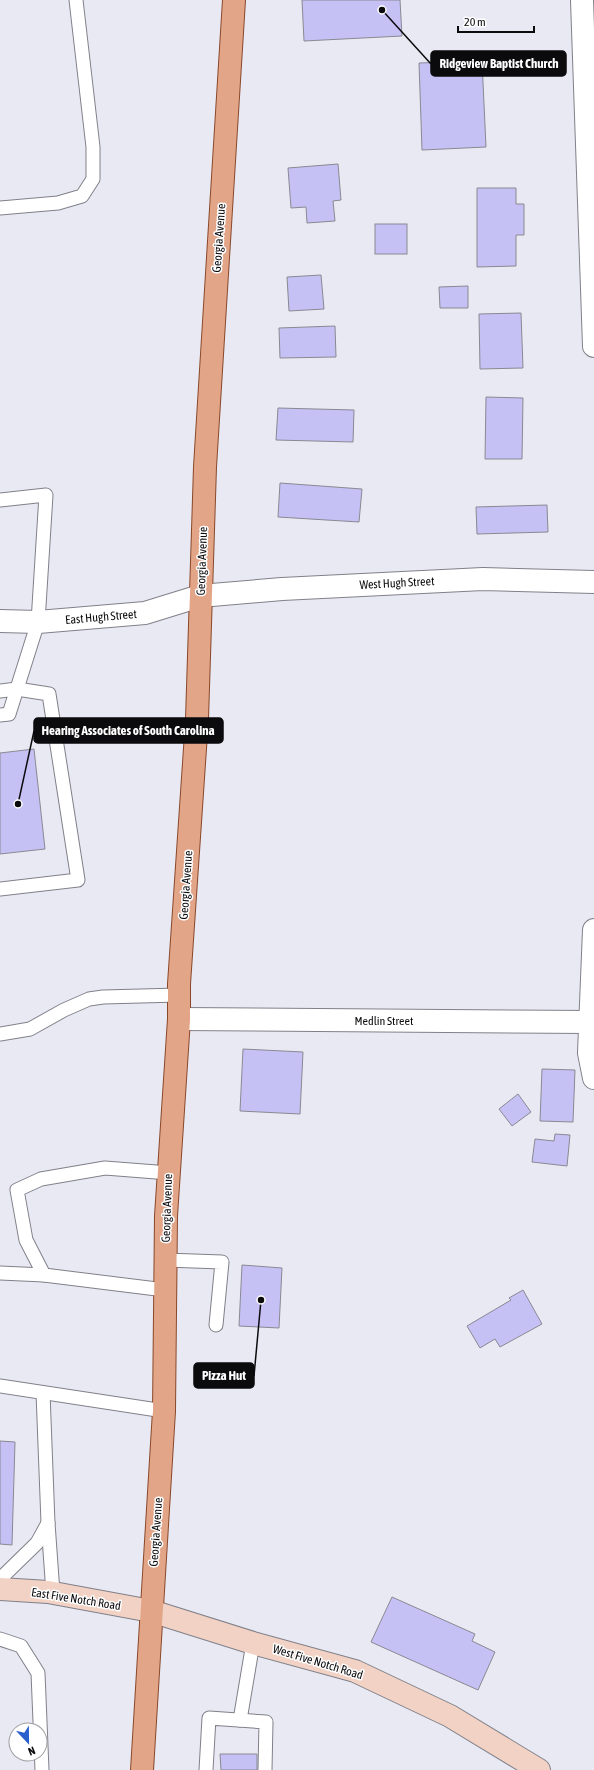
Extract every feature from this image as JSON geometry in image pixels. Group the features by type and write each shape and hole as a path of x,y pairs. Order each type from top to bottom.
{"main road":[{"name":"Georgia Avenue","path":"142,1770 164,1411 165,1290 169,1173 197,720 205,467 234,0"}],"street":[{"path":"582,0 594,346"},
{"name":"West Hugh Street","path":"200,596 282,589 423,581 483,579 594,582"},
{"name":"East Hugh Street","path":"0,621 38,622 145,613 200,596"},
{"path":"594,930 589,1053 594,1078"},
{"name":"Medlin Street","path":"179,1019 590,1022"},
{"name":"East Five Notch Road","path":"0,1589 53,1593 151,1611"},
{"name":"West Five Notch Road","path":"151,1611 253,1643 355,1671 450,1716 539,1770"}],"lane":[{"path":"0,208 58,203 82,196 93,178 93,147 76,0"},
{"path":"0,500 46,495 38,622 9,714 0,715"},
{"path":"0,691 17,689 49,694 78,880 0,889"},
{"path":"0,1034 30,1029 64,1010 89,999 103,997 179,995"},
{"path":"44,1275 26,1240 17,1190 41,1179 105,1168 169,1173"},
{"path":"166,1260 222,1262 216,1325"},
{"path":"0,1273 44,1275 165,1290"},
{"path":"0,1386 164,1411"},
{"path":"43,1393 48,1523 53,1593"},
{"path":"0,1579 37,1544 48,1523"},
{"path":"0,1639 21,1646 38,1673 42,1770"},
{"path":"240,1720 253,1643"},
{"path":"206,1770 209,1718 266,1722 265,1770"}],"building":[{"path":"302,0 400,0 402,36 304,41"},
{"path":"482,61 486,147 422,150 419,63"},
{"path":"338,164 341,200 333,201 335,221 307,223 306,207 291,208 288,168"},
{"path":"477,188 516,188 516,204 524,204 524,235 516,235 516,266 477,267"},
{"path":"375,224 407,224 407,254 375,254"},
{"path":"321,275 324,309 289,311 287,277"},
{"path":"468,286 468,308 440,308 439,287"},
{"path":"521,313 523,368 480,369 479,314"},
{"path":"335,326 336,357 280,358 279,328"},
{"path":"486,397 523,398 522,459 485,459"},
{"path":"278,408 354,410 353,442 276,440"},
{"path":"280,483 362,489 359,522 278,517"},
{"path":"547,505 548,532 477,534 476,507"},
{"path":"34,749 45,849 0,854 0,753"},
{"path":"243,1049 303,1052 300,1114 240,1111"},
{"path":"542,1069 575,1070 573,1122 540,1121"},
{"path":"518,1094 531,1112 512,1126 499,1109"},
{"path":"555,1134 570,1135 567,1166 532,1162 535,1139 554,1141"},
{"path":"242,1265 282,1268 279,1328 239,1326"},
{"path":"523,1290 542,1324 500,1347 495,1339 480,1348 467,1326 511,1300 509,1298"},
{"path":"0,1441 15,1442 12,1545 0,1544"},
{"path":"392,1597 475,1634 472,1641 495,1652 478,1690 371,1642"},
{"path":"220,1754 257,1754 257,1770 221,1770"}],"place":[{"name":"Ridgeview Baptist Church","path":"382,10"},
{"name":"Hearing Associates of South Carolina","path":"18,804"},
{"name":"Pizza Hut","path":"261,1300"}]}
